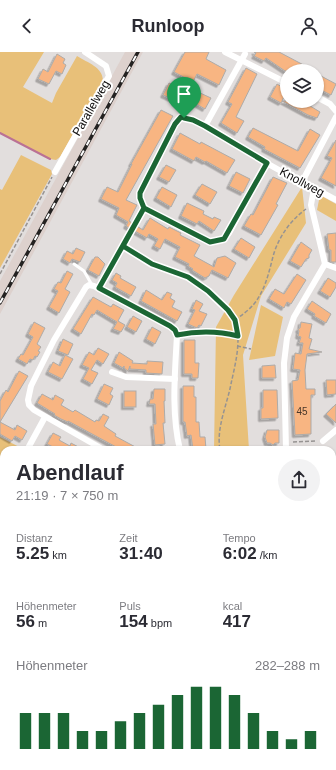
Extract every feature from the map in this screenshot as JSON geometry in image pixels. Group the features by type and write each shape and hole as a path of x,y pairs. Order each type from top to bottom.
{"street":[{"name":"Parallelweg","path":"55,172 109,76 106,66 85,52"},
{"path":"224,52 280,80"},
{"path":"205,126 245,54"},
{"path":"188,84 179,104 182,117 175,124 140,193 140,198 144,208 200,238 210,242 219,241 224,239 229,233 267,163"},
{"path":"324,101 330,104 336,111"},
{"name":"Knollweg","path":"182,117 193,120 205,126 267,163 336,200"},
{"path":"302,182 336,117"},
{"path":"286,446 284,363 287,338 294,317 325,264 311,205 314,188"},
{"path":"325,264 336,268"},
{"path":"97,446 34,410 29,405 28,397 31,386 63,323 86,287 89,285 99,288 175,330 177,335 175,379 176,423 179,446"},
{"path":"112,372 126,377 175,379"},
{"path":"28,446 45,417"},
{"path":"323,441 336,430"}],"lane":[{"path":"74,264 84,271 92,285"}],"path":[{"path":"0,274 55,172"},
{"path":"235,320 254,305 260,295 267,280 274,254 281,237 289,224 311,205"},
{"path":"99,288 144,208"},
{"path":"123,246 152,264 181,273 198,283 218,299 235,320 238,336 237,346 232,382 219,436 220,446"},
{"path":"177,335 204,333 230,334 238,336"},
{"path":"237,346 251,349"},
{"path":"286,442 323,441"}],"shaded area":[{"path":"0,52 44,52 23,87 52,103 77,56 94,66 100,72 103,81 60,157 56,160 50,159 0,133"},
{"path":"125,52 143,52 0,314 0,281"},
{"path":"21,155 51,170 52,174 0,268 0,189 2,190"},
{"path":"302,187 306,223 261,296 243,355 249,446 214,446 216,327 234,295"},
{"path":"320,195 336,204 336,221 317,210"},
{"path":"261,305 283,317 275,356 249,360"},
{"path":"0,437 17,446 0,446"}],"building":[{"path":"185,52 209,52 206,59 226,70 219,85 197,74 193,82 174,72"},
{"path":"254,52 279,52 302,64 280,64 280,68 266,58 264,61 254,56 256,53"},
{"path":"57,54 65,59 63,63 66,65 62,74 56,71 49,84 38,79 43,69 48,72"},
{"path":"246,68 257,74 236,117 244,121 237,133 221,123 232,104 228,102"},
{"path":"324,78 336,84 331,95 324,92"},
{"path":"169,83 182,89 176,101 163,95"},
{"path":"277,84 280,86 280,102 270,97"},
{"path":"198,92 211,98 205,109 193,102"},
{"path":"295,108 313,108 320,112 317,118"},
{"path":"161,110 173,116 126,200 137,205 129,221 143,230 150,218 168,229 169,227 181,233 180,235 200,245 194,256 214,267 217,258 225,256 236,263 228,278 212,270 209,276 205,278 192,270 193,269 188,266 189,264 175,257 180,247 165,239 160,249 154,246 158,239 149,234 147,238 126,226 128,222 116,215 119,208 101,199 107,187 118,192 131,164"},
{"path":"253,128 298,151 310,129 320,135 300,168 264,149 265,147 248,137"},
{"path":"180,133 235,160 227,173 206,161 205,162 196,157 194,161 172,149"},
{"path":"336,140 336,186 321,178 332,158 327,156"},
{"path":"166,165 176,170 169,182 159,177"},
{"path":"236,172 250,179 243,193 229,186"},
{"path":"273,177 287,183 276,204 278,205 261,235 244,226 251,214 253,215"},
{"path":"202,184 217,192 210,204 195,195"},
{"path":"162,187 177,195 171,207 156,198"},
{"path":"187,203 204,211 203,214 213,219 214,217 221,220 214,231 199,221 197,224 181,216"},
{"path":"336,233 336,262 331,262 331,250 329,250 327,234"},
{"path":"241,238 255,247 249,258 234,249"},
{"path":"301,242 312,250 309,258 306,259 301,267 290,261"},
{"path":"76,248 85,252 80,262 72,259 70,263 63,259 67,251 73,254"},
{"path":"95,257 98,257 105,264 99,276 88,270"},
{"path":"67,271 73,274 65,289 70,292 59,313 49,307 58,291 54,289 58,282 61,283"},
{"path":"116,273 121,276 120,278 136,287 131,296 115,287 117,283 112,280"},
{"path":"297,274 306,280 291,304 287,302 284,308 269,299 275,289 284,294"},
{"path":"328,278 336,283 336,287 330,297 320,291"},
{"path":"146,290 162,300 167,292 172,294 170,298 175,301 172,307 182,312 177,321 141,301"},
{"path":"93,297 111,307 113,304 124,310 118,321 125,325 121,332 113,329 117,322 97,310 94,315 92,314 81,334 73,329"},
{"path":"196,300 203,304 199,311 207,314 201,326 199,325 197,328 188,324 195,310 192,309"},
{"path":"312,301 331,314 326,323 314,316 315,314 307,309"},
{"path":"133,316 142,321 136,332 127,327"},
{"path":"34,322 45,328 37,344 41,347 38,351 40,352 33,360 30,359 27,364 18,359 21,354 23,355 33,337 28,334"},
{"path":"301,322 312,324 309,338 312,339 309,349 322,352 307,354 305,370 306,389 315,389 315,395 311,395 311,434 295,435 292,381 298,380 300,370 293,369 295,353 301,354 303,343 299,343 301,337 298,336 298,329 300,328"},
{"path":"152,327 161,332 155,344 146,339"},
{"path":"63,339 73,344 68,355 58,351"},
{"path":"184,340 195,340 195,363 199,363 198,378 192,378 192,374 184,374"},
{"path":"98,348 109,354 103,364 97,360 91,370 98,373 92,384 83,379 89,368 82,365 89,352 94,355"},
{"path":"119,352 133,361 132,363 147,364 147,361 163,362 162,374 146,373 146,370 130,369 130,366 128,371 124,368 124,366 123,368 114,363"},
{"path":"65,355 73,359 62,379 48,372 53,362 60,366"},
{"path":"275,365 276,378 262,378 262,366"},
{"path":"19,371 28,376 0,422 0,401 6,390 8,392"},
{"path":"326,380 336,380 336,394 327,395"},
{"path":"104,384 113,388 110,394 113,396 109,405 97,399"},
{"path":"183,386 194,386 194,397 196,397 196,422 199,422 200,437 205,437 206,446 192,446 191,435 187,436 185,422 183,422"},
{"path":"154,389 165,389 165,423 163,423 165,444 155,445 153,424 156,424 155,404 149,404 150,399 153,399"},
{"path":"263,390 277,390 278,418 261,419 261,408 263,408"},
{"path":"124,391 136,391 136,407 124,407"},
{"path":"42,394 53,400 55,395 64,400 61,405 73,412 75,410 95,422 96,420 99,421 103,414 109,417 104,426 116,434 115,436 134,446 114,446 68,421 61,419 37,403"},
{"path":"336,404 336,423 326,414"},
{"path":"0,422 15,430 17,425 27,431 22,440 15,436 12,441 0,434"},
{"path":"267,430 279,430 279,443 275,443 273,445 267,443 265,437"},
{"path":"53,433 61,437 59,440 70,446 51,446 47,444"}],"waterway":[{"path":"0,133 50,159"}],"railway":[{"path":"0,303 138,52"}],"route":[{"path":"184,118 181,117 175,124 140,193 140,198 144,208 99,288 170,326 175,330 177,335 204,333 230,334 238,336 235,320 228,310 218,299 198,283 181,273 152,264 123,246 144,208 210,242 224,239 229,233 267,163 205,126 193,120 184,118"}]}
